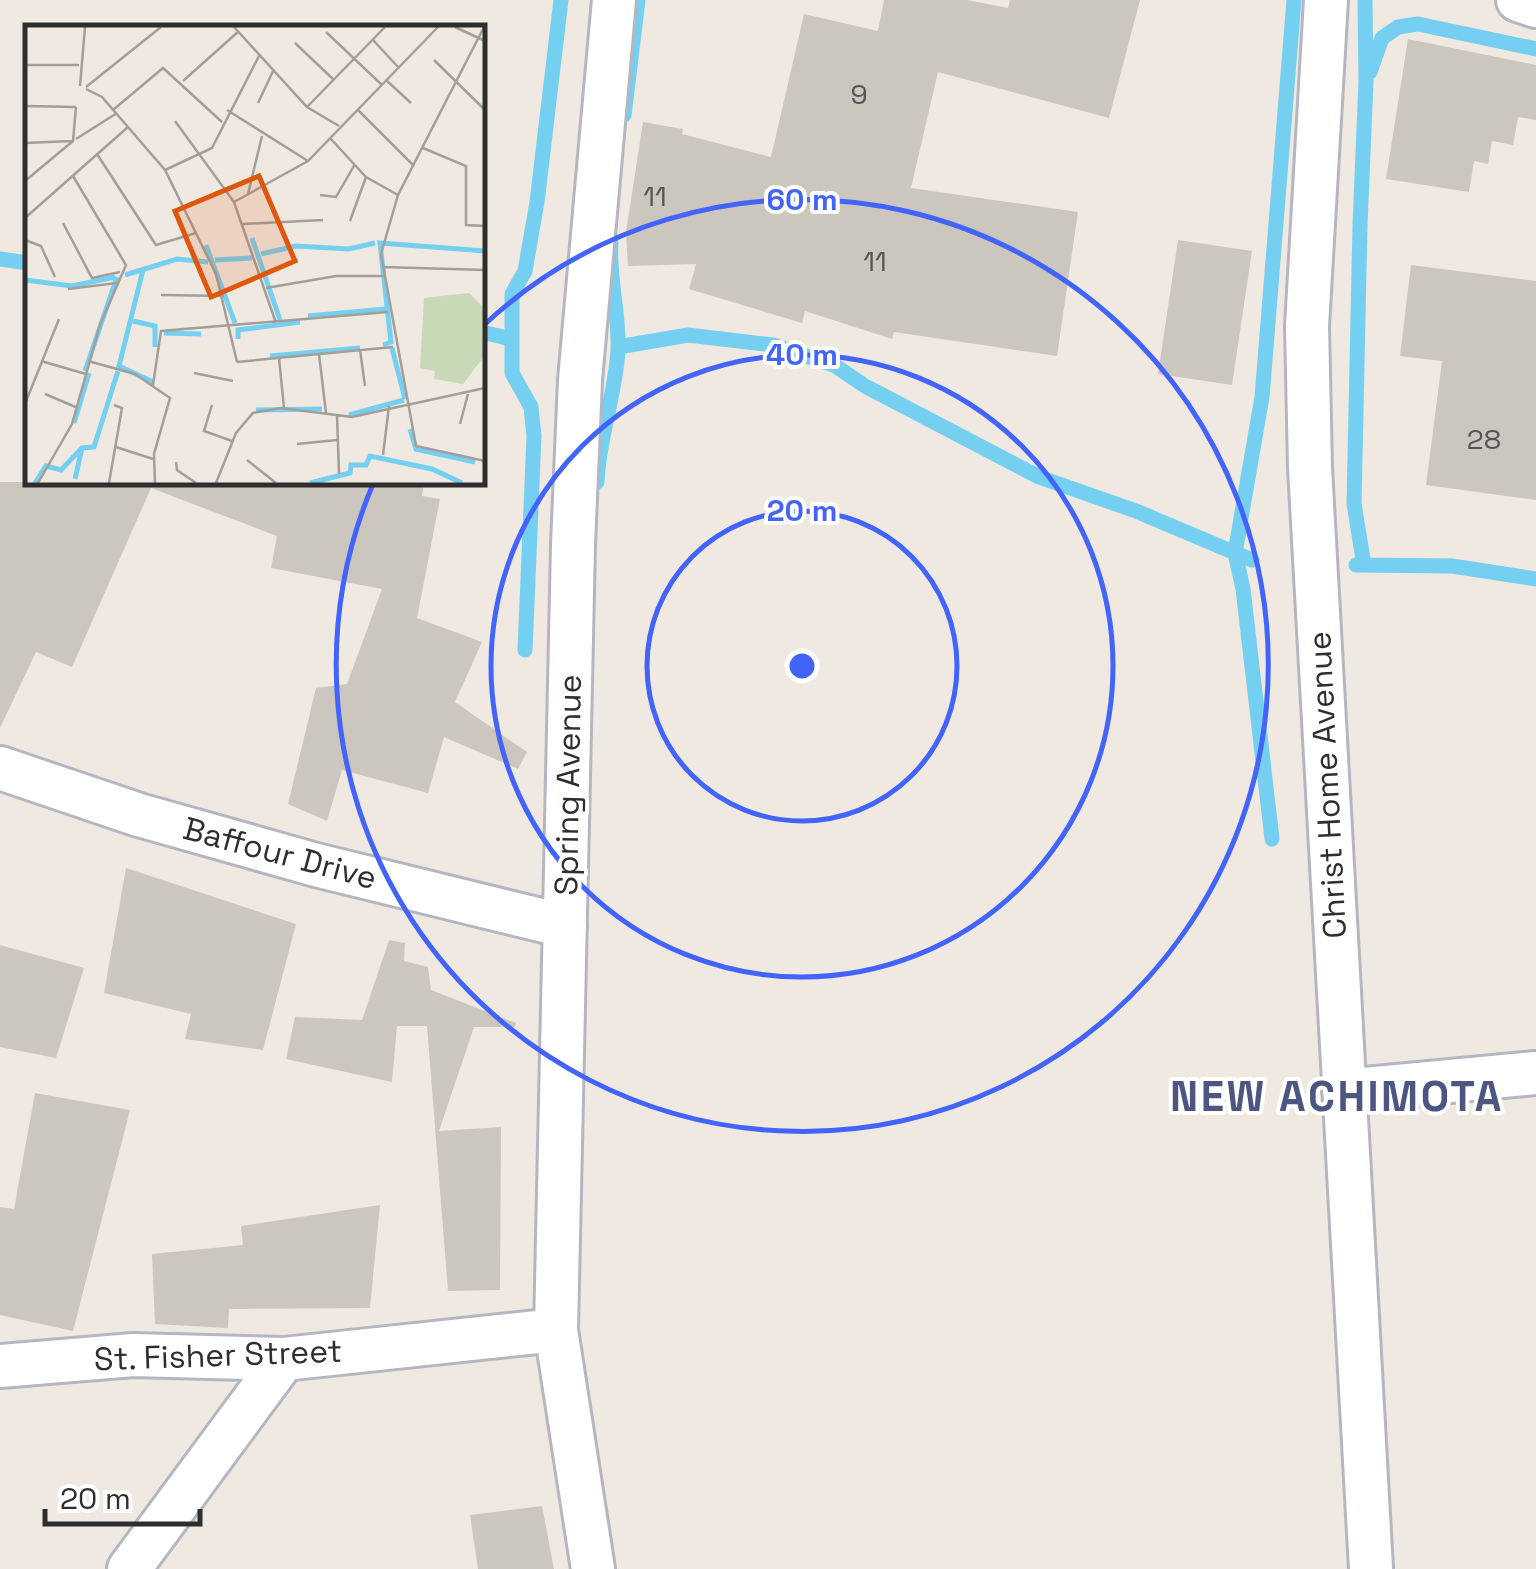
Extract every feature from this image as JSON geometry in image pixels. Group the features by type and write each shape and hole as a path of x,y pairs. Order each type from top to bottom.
{"street":[{"name":"Spring Avenue","path":"593,1569 556,1330 580,380 614,0"},
{"name":"Christ Home Avenue","path":"1326,0 1307,326 1309,432 1371,1569"},
{"path":"1518,0 1536,6"},
{"name":"Baffour Drive","path":"0,768 139,815 316,865 565,926"},
{"path":"1344,1091 1536,1073"},
{"name":"St. Fisher Street","path":"0,1366 133,1355 284,1359 556,1330"},
{"path":"129,1569 284,1359"}],"building":[{"path":"884,0 967,0 1008,8 1010,0 1140,0 1109,118 938,72 911,188 1078,212 1057,356 894,332 892,339 805,311 802,323 689,289 696,264 628,266 626,232 643,122 683,129 682,134 771,157 804,14 878,31"},
{"path":"1408,39 1536,65 1536,120 1518,117 1513,145 1492,141 1488,164 1474,161 1469,192 1386,179"},
{"path":"1178,240 1252,251 1232,385 1158,374"},
{"path":"1411,265 1536,281 1536,500 1426,485 1442,361 1400,356"},
{"path":"0,482 424,485 422,496 440,499 417,618 482,642 455,702 527,752 518,769 444,737 428,793 342,770 327,821 288,804 316,688 347,684 382,589 271,568 277,536 151,488 72,667 36,652 0,728"},
{"path":"126,868 296,924 263,1050 185,1039 191,1014 104,993"},
{"path":"389,940 405,943 404,961 428,967 431,990 516,1023 515,1027 474,1027 439,1131 501,1127 500,1290 448,1291 427,1026 397,1026 392,1082 286,1059 295,1017 362,1020"},
{"path":"0,945 84,968 56,1058 0,1047"},
{"path":"35,1093 130,1110 73,1331 0,1315 0,1207 14,1209"},
{"path":"380,1205 370,1308 229,1309 228,1328 155,1324 152,1254 243,1245 241,1226"},
{"path":"542,1506 554,1569 478,1569 470,1515"}],"waterway":[{"path":"525,650 534,436 531,407 512,373 512,294 525,271 537,202 561,0"},
{"path":"624,115 638,0"},
{"path":"1272,839 1243,589 1235,553 1262,397 1294,0"},
{"path":"1364,565 1354,504 1365,0"},
{"path":"1370,72 1382,38 1398,27 1418,24 1536,49"},
{"path":"597,482 618,351 611,242"},
{"path":"0,259 25,263"},
{"path":"485,333 511,339"},
{"path":"618,347 688,335 773,345 834,365 865,386 1039,477 1136,511 1252,560"},
{"path":"1356,565 1452,566 1536,579"}],"district":[{"name":"NEW ACHIMOTA","path":"1337,1096"}]}
